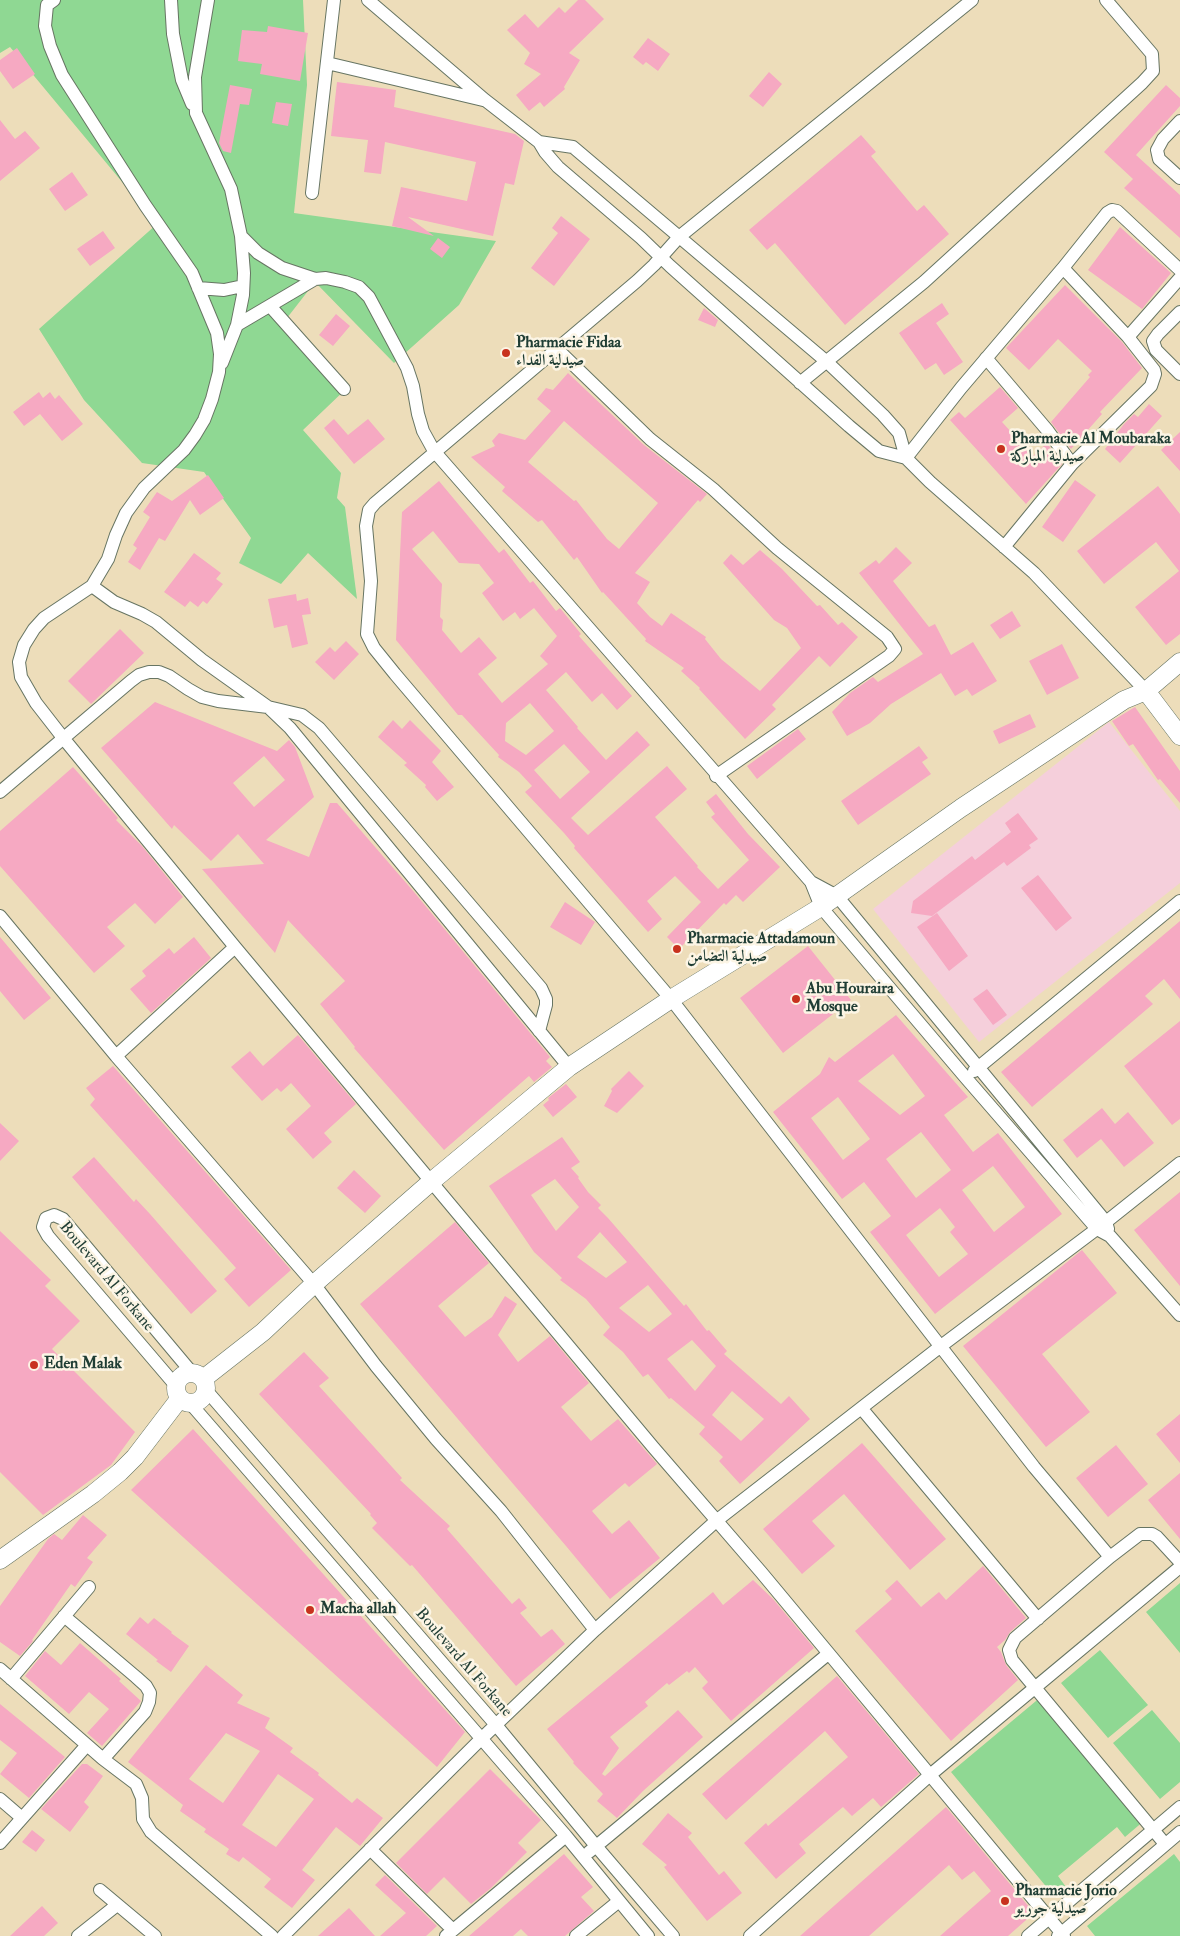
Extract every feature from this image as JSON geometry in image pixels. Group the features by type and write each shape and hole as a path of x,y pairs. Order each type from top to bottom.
{"street":[{"path":"54,0 47,5 45,26 50,46 62,75 145,205 192,273 217,333 220,354 218,372"},
{"path":"171,0 173,34 182,80 231,189 241,236 244,273 237,325 218,372 204,420 196,435 184,450 144,488 126,513 108,559 92,586 44,618 29,637 19,662 21,677 36,704 235,947 761,1572 1049,1918 1061,1935 1180,1832"},
{"path":"196,113 195,77 208,0"},
{"path":"312,193 334,0"},
{"path":"368,0 485,100 539,142 558,167 879,451 906,458"},
{"path":"972,0 679,238 637,281 374,503 369,510 366,526 371,581 367,629 370,642 395,674 671,999 1034,1467 1110,1557"},
{"path":"800,383 924,282 1153,71 1152,54 1106,0"},
{"path":"327,63 485,100"},
{"path":"1180,121 1163,139 1157,150 1159,159 1180,178"},
{"path":"539,142 574,147 827,362 883,415 899,433 906,458 930,482 1034,573 1146,691 1180,736"},
{"path":"906,458 924,433 1107,213 1114,210 1180,270"},
{"path":"241,236 258,253 282,268 315,278 345,282 358,287 369,296 407,368 423,431 434,452 716,776 811,882 821,906 966,1078 1180,1315"},
{"path":"1004,547 1072,464 1153,382 1154,370 1128,337 1063,268"},
{"path":"237,325 315,278"},
{"path":"1128,337 1180,278"},
{"path":"198,288 224,290 243,286"},
{"path":"270,306 344,389"},
{"path":"1180,312 1158,334 1154,341 1156,350 1180,374"},
{"path":"556,348 650,439 713,489 777,548 887,637 895,649 889,656 716,776"},
{"path":"986,358 1048,430 1072,464"},
{"path":"92,586 114,602 156,622 202,660 268,707 290,728 569,1067"},
{"path":"201,1381 263,1332 314,1284 432,1181 569,1067 671,999 837,896 961,808 1124,700 1146,691 1180,662"},
{"path":"0,792 135,678 149,672 159,672 169,676 188,690 202,697 218,701 268,707 302,716 319,728 541,988 546,999 546,1005 539,1031"},
{"path":"811,882 837,896 979,1067 1101,1226"},
{"path":"966,1078 1180,901"},
{"path":"0,916 116,1056 314,1284 376,1366 436,1439 501,1511 595,1630"},
{"path":"116,1056 235,947"},
{"path":"283,1936 481,1739 595,1630 716,1520 862,1409 941,1346 1101,1226 1180,1163"},
{"name":"Boulevard Al Forkane","path":"648,1936 566,1836 182,1396 48,1236 43,1227 46,1218 54,1215 63,1219 496,1725 673,1936"},
{"path":"0,1560 93,1494 136,1457 182,1396 182,1377 201,1381"},
{"path":"182,1396 201,1400 201,1381"},
{"path":"862,1409 1038,1619"},
{"path":"1165,1844 1034,1688 1012,1660 1009,1650 1015,1638 1110,1557 1140,1534 1146,1533 1157,1538 1180,1562"},
{"path":"750,1936 930,1775 1180,1567"},
{"path":"11,1679 89,1587"},
{"path":"64,1616 136,1677 146,1686 150,1693 150,1702 145,1712 104,1759"},
{"path":"582,1857 828,1654"},
{"path":"0,1669 87,1745 136,1784 142,1798 143,1819 151,1832 272,1936"},
{"path":"0,1843 87,1745"},
{"path":"0,1800 22,1818"},
{"path":"1028,1936 1180,1807"},
{"path":"370,1849 450,1933 566,1836"},
{"path":"100,1890 155,1936"},
{"path":"576,1936 619,1901"},
{"path":"78,1936 117,1905"}],"shaded area":[{"path":"1109,722 1180,811 1180,883 979,1042 873,909"}],"green space":[{"path":"0,0 303,0 307,85 294,213 496,241 459,305 394,363 315,282 287,318 347,388 303,430 341,473 337,498 345,507 357,599 308,553 281,584 239,563 251,538 204,472 142,463 84,400 39,329 157,224 10,47 0,53"},
{"path":"1180,1583 1180,1653 1146,1612"},
{"path":"1100,1650 1148,1705 1108,1738 1061,1683"},
{"path":"1042,1696 1145,1820 1125,1837 1117,1827 1058,1876 1066,1887 1054,1896 951,1772"},
{"path":"1152,1710 1180,1743 1180,1782 1160,1799 1113,1743"},
{"path":"1174,1854 1180,1862 1180,1936 1095,1936 1087,1926"}],"building":[{"path":"578,0 585,0 604,19 569,53 580,60 564,87 565,89 544,107 540,102 529,111 516,95 541,74 524,64 530,53 507,30 525,14 538,28 559,7 565,13"},
{"path":"268,26 308,33 300,81 260,74 262,64 238,61 242,30 267,32"},
{"path":"648,38 670,54 658,71 646,62 643,65 633,57"},
{"path":"17,48 35,74 13,89 0,71 0,60"},
{"path":"769,72 782,84 763,107 749,96"},
{"path":"337,82 396,90 394,107 515,134 524,141 514,185 505,183 493,236 408,217 434,236 392,226 401,187 467,201 476,162 385,142 381,174 364,172 368,140 331,136"},
{"path":"230,85 252,89 249,105 240,104 231,153 223,151 219,143"},
{"path":"1166,85 1180,98 1180,106 1136,155 1180,195 1180,238 1124,188 1133,179 1104,152"},
{"path":"276,102 292,104 288,126 272,123"},
{"path":"0,120 15,139 25,131 40,148 0,181"},
{"path":"861,135 876,152 871,156 917,211 924,205 949,234 845,325 775,243 767,250 749,230"},
{"path":"72,172 88,195 65,211 49,189"},
{"path":"561,216 590,239 554,286 531,268 558,233 552,228"},
{"path":"1120,227 1171,273 1142,309 1088,270"},
{"path":"103,231 115,248 90,266 77,249"},
{"path":"438,238 450,247 442,258 430,249"},
{"path":"1065,285 1122,342 1142,368 1100,412 1102,414 1071,449 1051,422 1090,377 1088,375 1092,371 1058,339 1029,370 1006,348"},
{"path":"942,303 949,314 936,323 963,362 944,375 936,363 925,370 899,333"},
{"path":"704,308 718,320 715,327 698,320"},
{"path":"336,314 350,326 333,346 319,335"},
{"path":"568,373 644,445 707,494 700,502 698,500 635,573 650,582 637,603 650,617 662,626 671,613 706,637 705,639 721,659 760,691 801,648 787,628 774,620 723,563 731,554 743,565 760,550 782,569 817,606 820,605 838,625 842,622 858,637 830,667 819,656 772,705 776,709 745,739 700,688 681,671 684,668 645,641 646,639 602,593 577,557 574,560 542,520 538,522 502,491 505,487 471,457 495,446 492,441 499,433 525,440 551,411 537,399 546,388 553,390","holes":["564,421 658,503 619,549 607,539 576,500 574,501 528,462"]},
{"name":"Pharmacie Al Moubaraka صيدلية المباركة","path":"1000,387 1018,408 1002,422 1033,456 1047,443 1062,464 1026,504 950,420 959,412 965,418"},
{"path":"39,392 43,398 50,392 55,399 59,395 83,424 62,441 40,414 24,426 13,412"},
{"path":"1149,404 1162,416 1120,463 1105,449 1124,424 1134,414 1138,417"},
{"path":"334,419 348,435 368,419 385,439 354,464 324,428"},
{"path":"1180,432 1180,471 1161,450"},
{"path":"208,475 224,498 200,515 190,500 165,541 159,538 140,570 128,562 137,548 133,545 150,517 143,512 157,492 172,501"},
{"path":"1075,480 1096,495 1063,542 1042,527"},
{"path":"439,481 499,553 504,549 530,583 533,581 556,611 560,608 581,634 579,636 632,696 617,710 602,693 592,702 566,672 546,690 606,760 637,731 650,745 571,818 588,835 667,766 687,789 655,817 718,889 749,860 711,817 715,814 706,802 716,794 748,834 780,867 743,902 736,895 726,905 724,903 679,949 667,937 701,902 675,876 647,901 662,919 648,932 574,848 575,846 564,833 525,792 532,786 519,772 498,757 499,755 462,715 458,715 396,640 402,512","holes":["433,531 459,563 479,564 494,583 482,593 503,621 515,612 520,619 534,608 557,636 540,656 548,664 502,703 478,674 497,658 479,637 461,653 442,630 443,620 440,617 442,584 412,549","530,703 554,731 526,755 505,741 506,723","564,744 590,772 560,799 534,770"]},
{"path":"1158,486 1180,514 1180,634 1166,645 1135,607 1179,571 1156,542 1104,584 1077,551"},
{"path":"896,547 912,563 893,581 929,627 935,624 951,655 973,642 997,681 972,696 967,689 955,696 941,673 891,704 870,723 847,736 832,712 850,693 873,677 878,682 923,654 859,573 876,560 879,564"},
{"path":"194,553 221,573 216,579 223,584 207,604 203,601 198,607 190,601 185,607 164,592"},
{"path":"296,594 297,601 308,598 311,614 302,615 308,644 292,648 287,625 274,628 268,599"},
{"path":"1012,611 1021,626 1000,639 990,625"},
{"path":"120,629 144,653 91,704 68,681"},
{"path":"346,641 359,654 334,680 315,662 330,647 335,652"},
{"path":"1062,644 1079,678 1047,695 1029,661"},
{"path":"155,702 277,751 289,740 295,747 314,797 266,840 309,857 330,803 337,803 414,892 550,1057 546,1061 552,1067 534,1082 529,1076 444,1150 354,1048 320,1004 345,981 288,920 275,953 202,869 264,864 238,834 211,861 174,825 172,829 101,748","holes":["264,756 285,780 254,807 233,783"]},
{"path":"1135,707 1180,771 1180,803 1160,779 1158,780 1133,744 1129,746 1112,721"},
{"path":"1030,714 1036,727 999,744 993,731"},
{"path":"393,720 402,729 410,720 441,751 432,762 454,787 437,801 425,787 426,785 404,765 407,763 378,737"},
{"path":"798,729 806,739 757,779 747,766"},
{"path":"919,746 928,758 922,762 931,774 858,825 841,801"},
{"path":"73,767 118,818 116,820 142,846 183,897 155,924 135,903 107,927 125,946 94,973 0,866 0,831"},
{"path":"1018,813 1038,839 1029,845 1031,848 1007,866 1004,862 932,916 911,913 913,901 972,856 975,860 1011,832 1005,823"},
{"path":"1038,875 1072,918 1056,931 1021,888"},
{"path":"565,902 595,922 581,945 550,927"},
{"path":"937,913 968,956 949,971 917,927"},
{"path":"1180,921 1180,999 1164,979 1145,996 1153,1004 1032,1107 1001,1072"},
{"path":"0,937 51,998 24,1020 0,991"},
{"path":"194,937 211,958 151,1013 130,989 146,976 142,971 169,948 174,954"},
{"name":"Abu Houraira Mosque","path":"808,946 851,1000 783,1053 740,998"},
{"path":"987,989 1007,1015 993,1025 973,999"},
{"path":"896,1015 968,1097 944,1115 973,1152 998,1133 1062,1214 935,1314 870,1232 891,1216 864,1182 842,1199 773,1112 820,1074 829,1057 835,1062","holes":["893,1054 925,1096 900,1115 858,1081","838,1097 870,1139 843,1160 811,1118","921,1132 951,1170 916,1198 886,1159","993,1166 1025,1207 994,1232 962,1190","940,1208 955,1227 950,1232 968,1254 939,1277 906,1235"]},
{"path":"1180,1021 1180,1119 1172,1125 1124,1066"},
{"path":"298,1035 356,1104 324,1133 332,1142 313,1159 286,1129 311,1106 291,1083 281,1092 277,1088 262,1101 231,1067 250,1051 263,1066"},
{"path":"113,1066 291,1270 249,1307 224,1279 236,1268 90,1105 95,1099 86,1088"},
{"path":"629,1071 644,1086 617,1113 604,1106 612,1091 611,1089"},
{"path":"566,1084 577,1097 553,1117 543,1105 549,1100 548,1098"},
{"path":"1102,1108 1115,1124 1128,1112 1154,1143 1124,1167 1101,1139 1077,1158 1063,1140"},
{"path":"0,1123 19,1141 0,1161"},
{"path":"562,1137 580,1162 571,1168 588,1192 601,1205 598,1208 684,1306 686,1304 707,1331 709,1330 727,1351 724,1354 781,1404 789,1396 810,1419 740,1484 719,1461 723,1457 699,1434 705,1427 671,1398 669,1399 648,1374 643,1377 623,1352 603,1335 610,1327 586,1299 560,1280 562,1278 534,1252 489,1186","holes":["555,1179 579,1207 556,1231 531,1195","600,1232 627,1262 606,1278 577,1257","648,1285 672,1314 649,1332 619,1308","692,1340 716,1366 695,1391 667,1359","732,1391 764,1419 741,1441 712,1415"]},
{"path":"94,1157 134,1202 136,1199 150,1214 217,1291 191,1314 72,1177"},
{"path":"354,1170 381,1196 365,1213 337,1188"},
{"path":"1180,1192 1180,1286 1134,1230"},
{"path":"455,1222 489,1263 438,1306 465,1337 492,1317 505,1296 517,1304 498,1335 518,1362 550,1336 589,1383 561,1407 591,1441 618,1419 657,1464 629,1487 625,1483 592,1511 612,1534 629,1520 660,1558 610,1599 360,1304"},
{"name":"Eden Malak","path":"0,1231 51,1280 45,1286 80,1321 52,1349 135,1432 111,1465 43,1515 0,1472"},
{"path":"1082,1250 1117,1293 1042,1354 1090,1412 1046,1447 963,1346"},
{"path":"304,1352 329,1378 319,1386 402,1478 400,1480 450,1526 447,1529 512,1604 519,1598 527,1608 520,1613 541,1637 552,1629 565,1644 516,1686 412,1565 410,1566 372,1528 377,1523 371,1514 259,1394"},
{"path":"1180,1414 1180,1463 1156,1434"},
{"name":"Macha allah","path":"193,1429 465,1732 437,1767 131,1490"},
{"path":"862,1443 946,1539 910,1570 844,1494 812,1521 835,1546 802,1574 763,1529"},
{"path":"1116,1445 1148,1484 1108,1517 1076,1478"},
{"path":"1180,1473 1180,1539 1148,1500"},
{"path":"83,1515 107,1535 87,1558 93,1562 75,1587 71,1584 33,1641 20,1656 0,1642 0,1606 48,1539 54,1534 62,1540"},
{"path":"983,1566 1026,1618 997,1647 1006,1665 1018,1680 951,1741 855,1631 892,1599 885,1591 897,1580 921,1607 939,1592 946,1600"},
{"path":"753,1580 773,1599 814,1648 731,1721 702,1688 708,1682 695,1667 689,1673 687,1671 669,1685 667,1683 645,1702 648,1706 610,1737 619,1748 602,1774 605,1776 678,1710 703,1737 643,1791 617,1818 597,1801 603,1794 573,1763 547,1729 713,1592 723,1605"},
{"path":"140,1617 148,1624 154,1618 189,1646 171,1672 126,1634"},
{"path":"80,1643 121,1679 119,1681 141,1701 102,1746 87,1733 109,1709 89,1692 69,1714 25,1676 45,1651 61,1665"},
{"path":"206,1665 243,1695 237,1703 270,1718 265,1728 293,1748 290,1752 319,1773 318,1775 352,1803 357,1798 383,1818 360,1846 336,1827 302,1870 315,1880 292,1908 264,1887 271,1879 243,1857 239,1862 226,1854 229,1849 204,1832 206,1829 180,1811 183,1805 128,1762","holes":["226,1733 260,1751 223,1803 189,1779","278,1774 314,1799 276,1847 242,1825"]},
{"path":"837,1676 919,1774 881,1807 873,1798 852,1816 843,1807 799,1844 806,1853 776,1879 744,1843 766,1823 768,1826 848,1757 825,1731 726,1820 702,1794"},
{"path":"0,1704 65,1757 29,1798 0,1774 17,1753 0,1740"},
{"path":"82,1764 87,1764 103,1776 84,1802 89,1807 70,1832 41,1809"},
{"path":"490,1769 541,1820 518,1843 527,1852 491,1888 471,1904 444,1877 427,1894 396,1863"},
{"path":"946,1807 1034,1913 1008,1936 940,1936 991,1891 974,1871 962,1880 949,1865 869,1936 800,1936"},
{"path":"668,1813 692,1833 688,1837 719,1875 724,1871 742,1893 707,1921 664,1867 667,1865 642,1844"},
{"path":"32,1830 45,1840 36,1852 22,1842"},
{"path":"564,1854 593,1887 581,1897 594,1911 565,1936 528,1936 521,1929 513,1936 469,1936"},
{"path":"385,1875 437,1926 426,1936 380,1936 406,1913 375,1885"},
{"path":"42,1906 58,1923 44,1936 10,1936"},
{"path":"349,1908 375,1936 318,1936"}],"place":[{"name":"Pharmacie Fidaa صيدلية الفداء","path":"506,353"},
{"name":"Pharmacie Al Moubaraka صيدلية المباركة","path":"1001,449"},
{"name":"Pharmacie Attadamoun صيدلية التضامن","path":"677,949"},
{"name":"Abu Houraira Mosque","path":"796,999"},
{"name":"Eden Malak","path":"34,1365"},
{"name":"Macha allah","path":"310,1610"},
{"name":"Pharmacie Jorio صيدلية جوريو","path":"1005,1901"}]}
